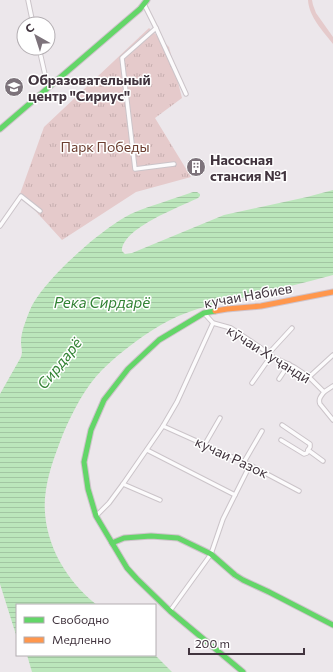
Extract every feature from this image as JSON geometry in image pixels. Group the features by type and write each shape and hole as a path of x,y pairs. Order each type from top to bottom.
{"main road":[{"path":"0,129 140,9 145,2"},
{"name":"кучаи Набиев","path":"244,672 170,611 127,568 96,516 88,489 84,462 91,430 104,400 128,369 159,340 204,314 227,309 261,306 333,292"},
{"path":"112,543 124,538 151,536 178,538 211,554 235,575 333,625"}],"street":[{"path":"28,0 31,16"},
{"path":"145,2 186,94"},
{"path":"156,28 122,58 136,169 174,164"},
{"path":"41,56 46,79 51,85"},
{"path":"0,226 22,196 40,211"},
{"name":"кӯчаи Хуҷандӣ","path":"204,314 213,323 230,328 270,355 289,364 309,377 324,392 319,398 319,401 333,420"},
{"name":"кучаи Набиев","path":"96,516 109,503 163,426 176,402 213,323"},
{"path":"252,383 270,355 292,328"},
{"path":"309,377 333,355"},
{"path":"279,379 289,364"},
{"path":"324,392 333,386"},
{"path":"205,444 220,418"},
{"path":"281,440 304,454 307,453 310,446 310,444 282,425"},
{"name":"кучаи Разок","path":"163,426 250,464 299,491"},
{"path":"244,462 262,431"},
{"path":"147,450 235,495"},
{"path":"308,450 323,461"},
{"path":"170,611 211,554 223,519 250,464"},
{"path":"123,484 160,500"}],"green space":[{"path":"308,0 312,0 316,13 333,37 333,44 314,18"},
{"name":"Парк Победы","path":"149,28 169,47 182,98 155,118 191,177 136,192 62,240 20,194 44,127"}],"water":[{"name":"Река Сирдарё","path":"333,190 333,275 197,309 170,320 152,330 125,349 102,370 90,384 71,417 54,457 46,490 45,514 47,529 58,558 75,584 96,604 16,604 16,635 0,584 0,394 21,357 21,338 25,322 37,298 60,270 91,242 121,220 148,207 193,192 200,194 198,198 153,219 131,234 125,242 122,251 125,254 132,253 224,215"},
{"path":"27,656 156,656 172,672 32,672"}],"traffic: fast":[{"path":"0,129 140,9 147,0"},
{"path":"215,311 204,313 159,340 128,369 104,400 91,430 84,462 88,489 96,516 127,568 170,611 243,672"},
{"path":"112,543 124,538 151,536 178,538 211,554 243,580 333,625"}],"traffic: slow":[{"path":"215,311 261,306 333,292"}],"place":[{"name":"Образовательный центр \"Сириус\"","path":"14,87"},
{"name":"Насосная стансия №1","path":"196,167"}],"water label":[{"name":"Сирдарё","path":"59,363"}]}
